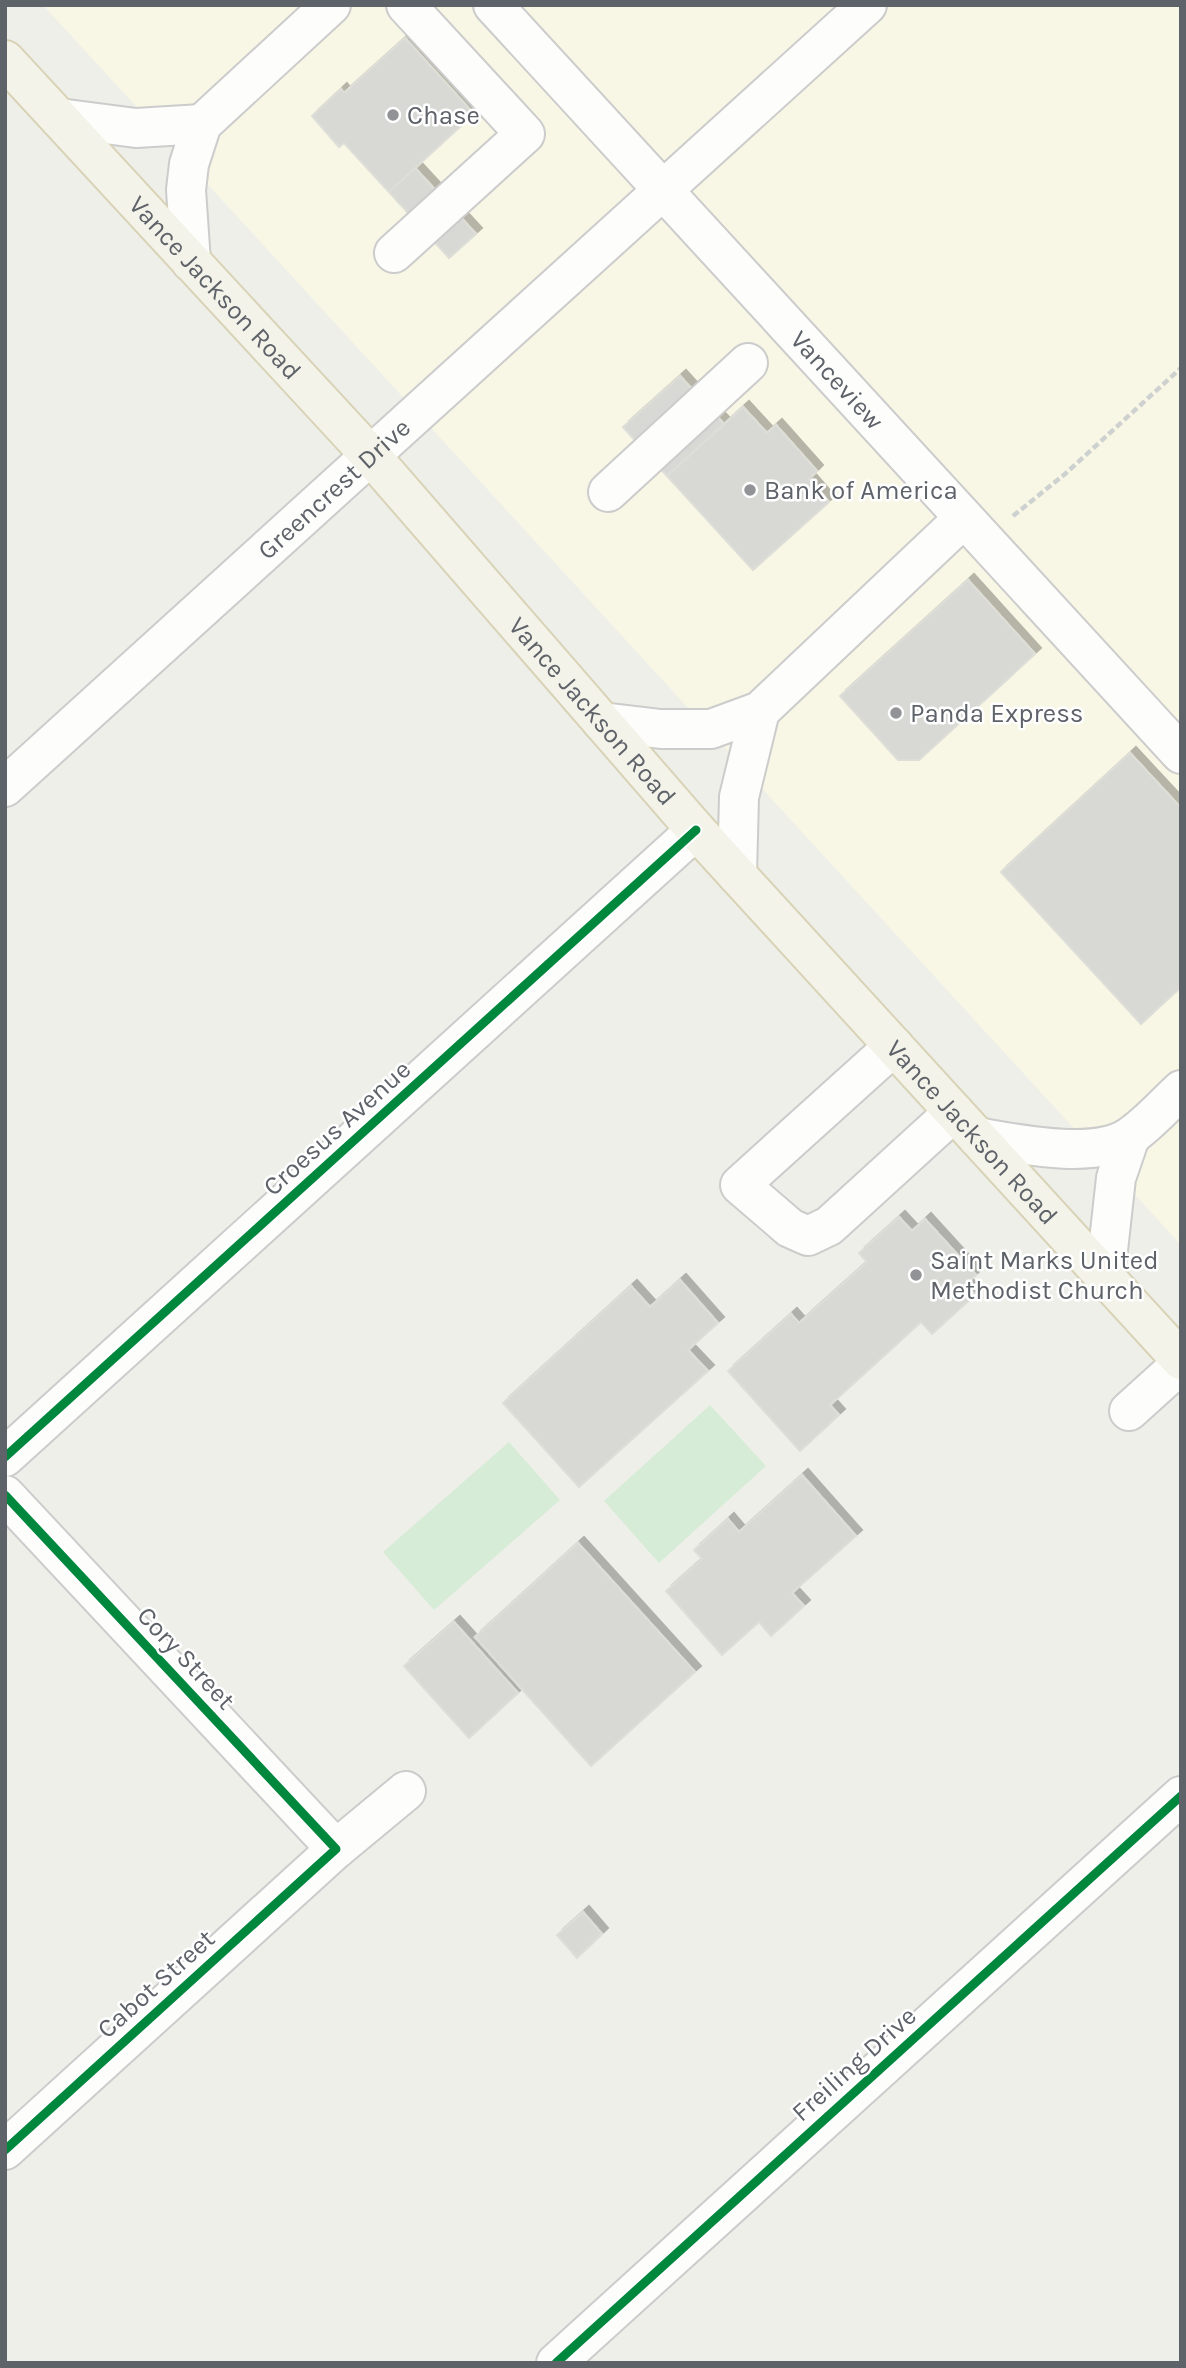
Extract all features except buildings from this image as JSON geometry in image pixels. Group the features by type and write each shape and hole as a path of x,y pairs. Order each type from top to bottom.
{"main road":[{"name":"Vance Jackson Road","path":"5,60 371,456 696,830 1181,1362"}],"street":[{"path":"191,262 186,190 189,164 202,124 331,5"},
{"path":"394,253 525,134 406,5"},
{"name":"Vanceview","path":"493,5 1181,754"},
{"name":"Greencrest Drive","path":"5,787 867,5"},
{"path":"59,118 135,128 202,124"},
{"path":"608,492 748,363"},
{"path":"602,722 661,729 711,729 760,712 964,518"},
{"path":"737,875 739,797 760,712"},
{"name":"Croesus Avenue","path":"5,1457 696,830"},
{"path":"894,1046 740,1185 790,1228 808,1236 829,1226 965,1125 1046,1148 1087,1149 1130,1137 1181,1090"},
{"path":"1105,1277 1116,1178 1130,1137"},
{"path":"1129,1411 1181,1362"},
{"name":"Cory Street","path":"5,1495 336,1849"},
{"name":"Cabot Street","path":"5,2150 336,1849 407,1791"},
{"name":"Freiling Drive","path":"556,2363 1181,1796"}],"path":[{"path":"1007,521 1065,474 1181,368"}],"shaded area":[{"path":"43,5 1181,5 1181,1245"}],"green space":[{"path":"710,1405 766,1466 659,1563 604,1501"},
{"path":"509,1442 560,1500 434,1610 383,1552"}],"cycle path":[{"path":"5,1457 696,830"},
{"path":"5,1495 336,1849 5,2150"},
{"path":"556,2363 1181,1796"}],"place":[{"name":"Chase","path":"393,115"},
{"name":"Bank of America","path":"750,490"},
{"name":"Panda Express","path":"896,713"},
{"name":"Saint Marks United Methodist Church","path":"916,1275"}]}
